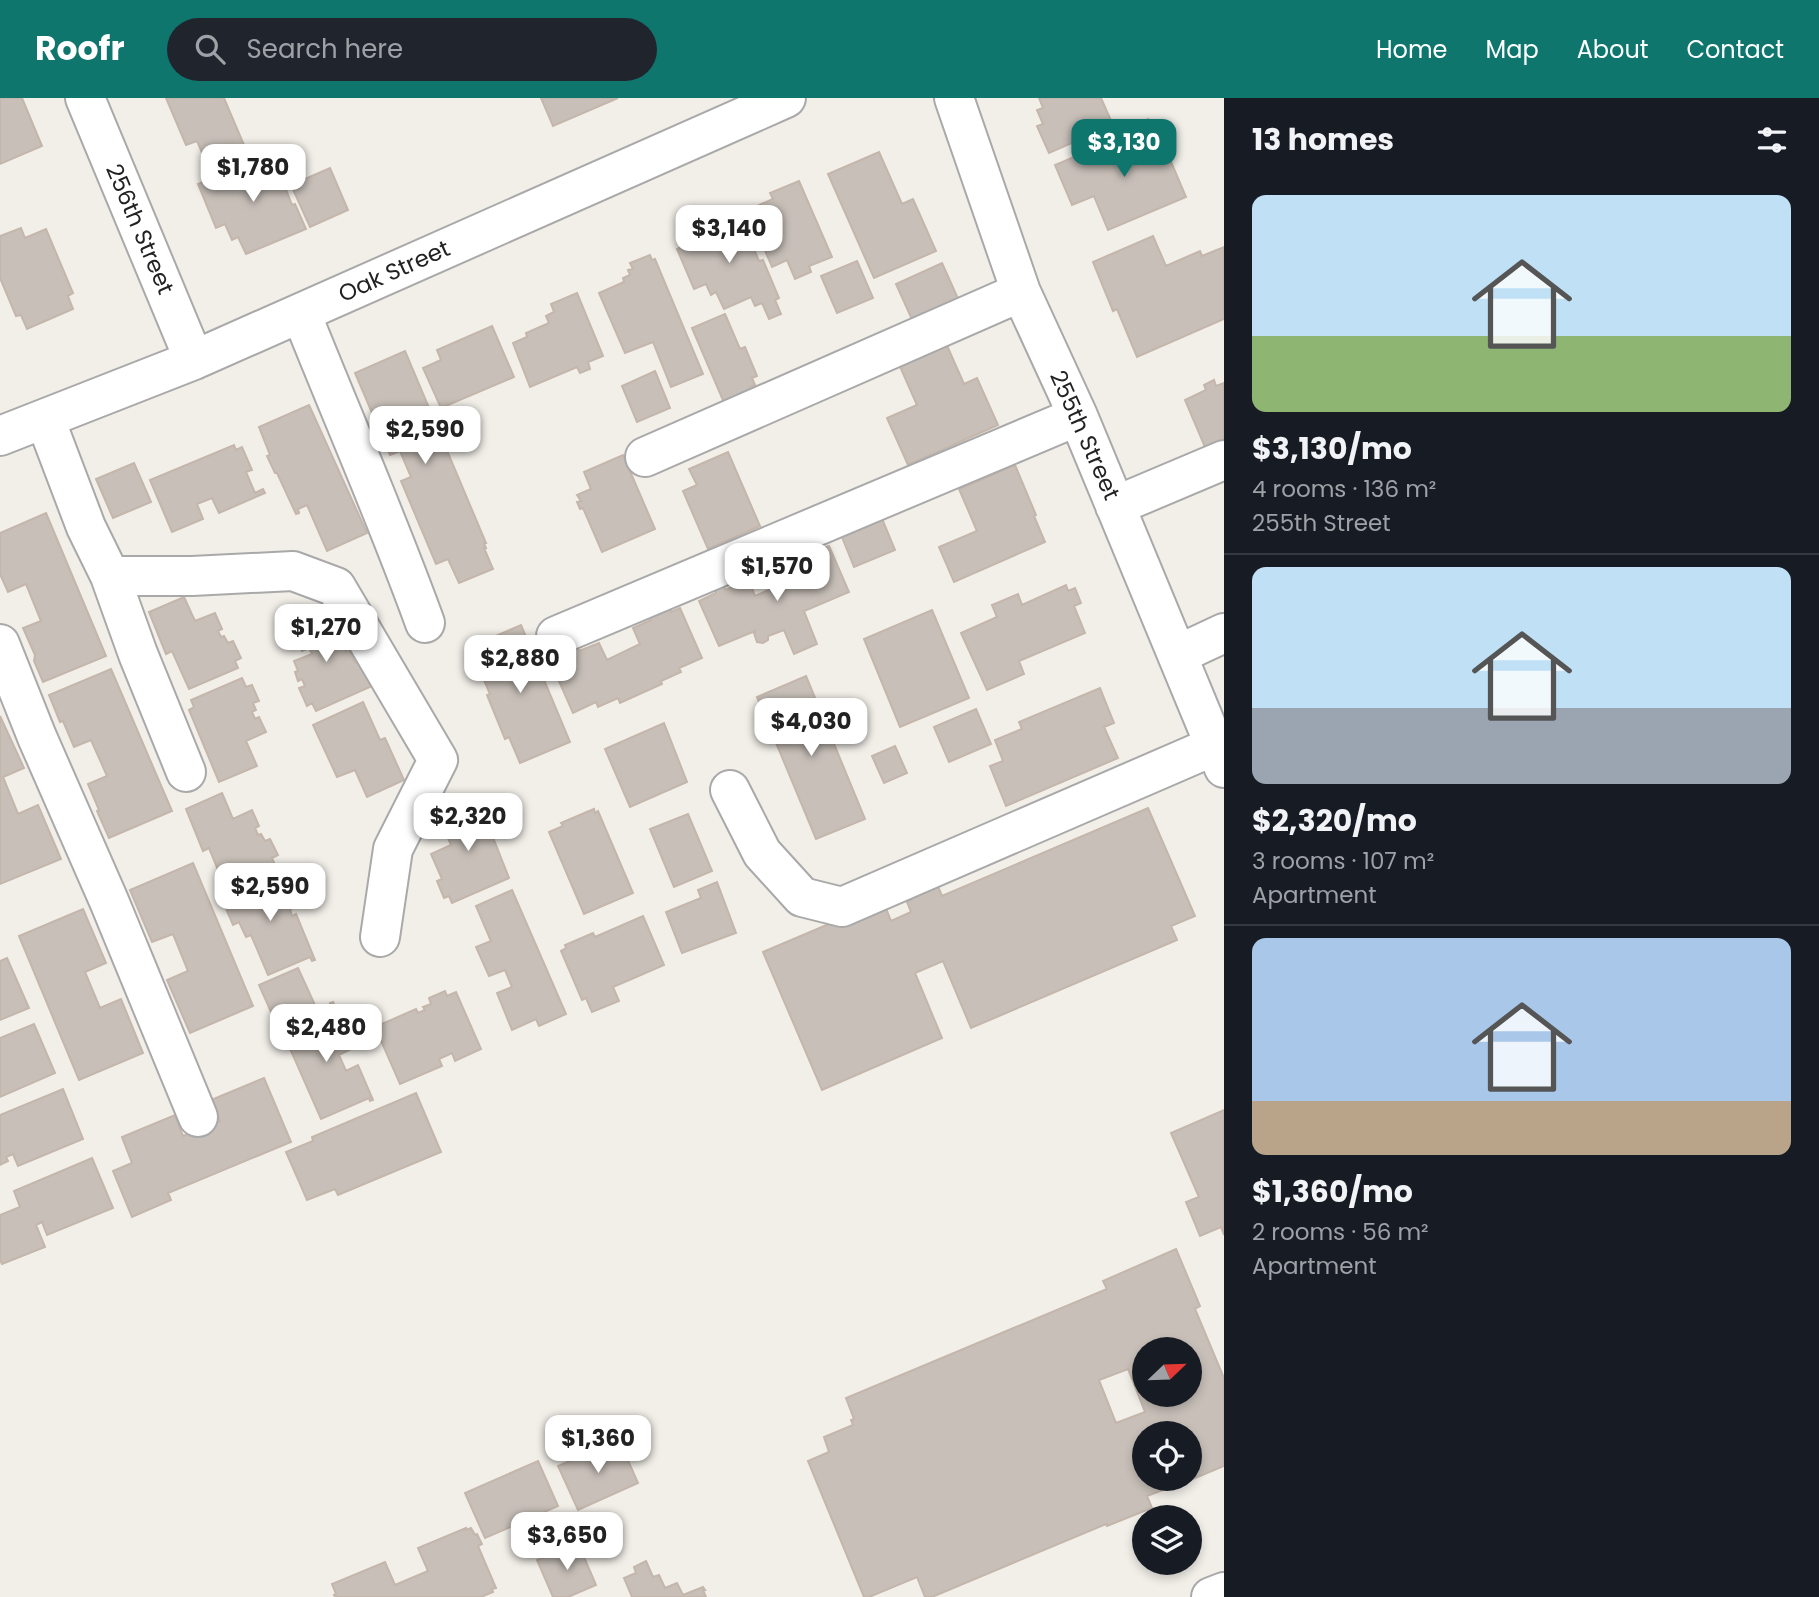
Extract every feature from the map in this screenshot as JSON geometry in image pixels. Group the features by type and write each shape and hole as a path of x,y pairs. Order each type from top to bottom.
{"street":[{"name":"256th Street","path":"85,98 194,360"},
{"name":"Oak Street","path":"0,436 194,360 786,98"},
{"name":"255th Street","path":"954,98 1021,292 1077,416 1219,757"},
{"path":"645,457 1021,292"},
{"path":"301,313 400,553 425,623"},
{"path":"556,636 1077,416"},
{"path":"45,419 86,527 110,576 186,772"},
{"path":"1115,506 1224,460"},
{"path":"110,576 192,576 293,571 336,587 438,760 393,849 380,937"},
{"path":"1177,655 1224,633"},
{"path":"0,643 198,1117"},
{"path":"730,790 762,853 802,897 842,907 1219,757"},
{"path":"1211,1597 1224,1592"}],"building":[{"path":"0,98 22,98 42,146 0,164"},
{"path":"166,98 224,98 244,145 206,162 197,141 186,145"},
{"path":"541,98 618,98 553,126"},
{"path":"1039,98 1101,98 1113,125 1049,153 1037,126 1043,124 1037,110 1043,108"},
{"path":"1148,119 1154,133 1158,131 1186,197 1108,230 1094,196 1072,205 1055,165 1093,149 1096,158 1141,139 1135,125"},
{"path":"879,152 902,204 913,199 936,251 874,278 828,174"},
{"path":"272,153 292,205 295,204 306,229 246,254 238,237 232,240 225,224 216,228 198,184"},
{"path":"330,168 348,210 310,227 291,185"},
{"path":"799,181 832,257 809,266 811,272 795,279 787,260 772,267 748,210 773,199 770,193"},
{"path":"739,213 759,261 763,260 779,298 775,300 781,314 769,319 762,303 755,306 751,297 724,309 716,292 711,295 706,284 694,289 677,249 691,243 687,235"},
{"path":"21,228 25,238 46,229 73,293 68,296 73,309 27,329 21,315 16,316 0,278 0,236"},
{"path":"1153,236 1166,266 1200,251 1202,256 1224,247 1224,319 1137,357 1117,309 1113,311 1093,262"},
{"path":"650,255 652,260 655,259 703,374 671,387 653,342 625,353 599,293 624,282 623,278 630,275 628,270 633,269 630,263"},
{"path":"857,261 873,298 837,313 821,276"},
{"path":"942,263 960,303 914,324 896,284"},
{"path":"577,293 603,356 588,362 590,369 580,373 577,367 530,387 513,343 527,337 526,333 549,323 546,316 554,312 551,304"},
{"path":"725,314 740,349 745,347 757,376 752,378 755,385 750,387 753,393 725,405 692,328"},
{"path":"492,326 514,377 441,408 423,368 441,360 437,350"},
{"path":"941,332 964,384 977,378 998,425 908,465 887,418 917,405 894,353"},
{"path":"405,351 486,543 484,548 493,569 459,583 448,559 436,564 401,481 411,477 400,451 390,455 355,373"},
{"path":"655,371 670,408 637,422 622,386"},
{"path":"1214,380 1216,386 1224,383 1224,453 1210,459 1185,400 1206,390 1204,385"},
{"path":"309,405 367,533 327,551 307,505 298,509 299,513 296,514 267,456 270,455 259,427"},
{"path":"234,445 236,450 242,447 252,470 246,472 255,493 263,489 265,493 219,513 212,498 197,504 203,519 172,532 150,480"},
{"path":"728,452 760,526 708,549 683,491 697,485 689,469"},
{"path":"623,455 655,529 602,552 583,508 580,509 577,502 581,501 577,495 591,489 584,472"},
{"path":"134,463 151,502 113,518 96,479"},
{"path":"1015,465 1045,542 954,582 939,547 977,531 959,489"},
{"path":"878,509 895,550 854,567 838,527"},
{"path":"46,513 106,656 43,682 23,628 41,621 26,584 8,592 0,574 0,533"},
{"path":"829,546 849,592 804,611 817,644 794,654 784,630 768,636 768,640 763,643 757,642 755,631 719,646 699,601 724,586 725,590 749,580 755,596 787,582 780,567 803,557 801,553"},
{"path":"1066,585 1068,591 1075,588 1081,603 1074,606 1085,633 1019,661 1024,674 987,690 961,633 997,617 992,605 1018,594 1022,605"},
{"path":"184,597 195,621 215,613 222,629 218,631 221,637 224,636 228,643 233,641 241,658 235,661 238,668 189,689 172,651 166,654 149,612"},
{"path":"669,607 671,612 680,608 702,658 679,668 681,672 661,681 662,684 620,703 618,698 598,707 596,702 573,713 551,663 567,656 566,652 577,647 579,651 599,643 607,660 640,644 633,628 651,620 649,616"},
{"path":"932,610 969,698 900,727 864,639"},
{"path":"326,611 345,651 349,649 355,663 361,661 372,686 316,711 312,703 307,706 299,688 305,686 302,679 298,681 294,661 312,654 309,648 302,651 291,626"},
{"path":"521,625 570,742 520,763 509,737 505,739 470,647"},
{"path":"111,669 172,811 109,838 88,784 107,776 91,740 74,747 49,695"},
{"path":"806,676 865,819 816,839 757,697"},
{"path":"242,678 246,687 252,685 259,701 253,703 256,710 252,712 255,719 259,717 266,732 246,741 257,766 219,782 189,710 194,707 191,700"},
{"path":"1100,688 1114,723 1104,727 1118,758 1006,806 990,766 1003,761 995,740 1022,729 1019,722"},
{"path":"363,702 380,740 385,738 404,780 367,797 355,770 337,777 313,725"},
{"path":"976,709 991,744 949,762 934,727"},
{"path":"0,716 24,768 3,777 18,814 38,805 61,859 0,884"},
{"path":"664,723 687,782 630,807 605,749"},
{"path":"895,746 907,773 884,783 872,756"},
{"path":"222,793 233,819 252,810 259,826 255,828 258,835 261,834 265,841 270,839 278,855 272,858 275,865 225,887 209,848 203,851 186,809"},
{"path":"477,797 509,878 452,903 449,896 444,898 437,881 442,879 431,854 451,845 438,814"},
{"path":"1148,808 1195,916 1171,926 1177,940 971,1028 943,961 915,973 942,1038 822,1090 763,952 883,901 891,921 911,912 907,902 911,900 907,891 935,879 942,896"},
{"path":"594,809 595,813 598,811 633,893 584,914 549,832 563,826 561,823"},
{"path":"688,814 712,871 674,887 650,829"},
{"path":"193,863 253,1006 190,1033 167,980 188,971 173,934 152,942 130,890"},
{"path":"280,875 283,884 289,881 296,897 289,900 293,908 290,909 292,916 296,914 315,960 312,961 310,957 268,975 251,935 246,937 239,922 233,925 222,899"},
{"path":"717,882 736,933 682,953 666,912 701,898 698,890"},
{"path":"512,890 566,1014 539,1026 536,1019 512,1030 497,993 512,987 505,970 489,976 476,947 491,941 476,906"},
{"path":"83,909 106,963 85,972 100,1008 121,999 143,1053 79,1080 19,936"},
{"path":"643,916 664,965 613,987 619,1001 592,1012 586,998 582,1000 561,951 566,948 565,945 593,933 595,937"},
{"path":"7,958 29,1008 0,1020 0,961"},
{"path":"298,968 315,1005 276,1023 259,985"},
{"path":"445,991 447,996 456,992 481,1049 455,1061 452,1053 439,1059 442,1066 400,1084 375,1027 416,1009 418,1013 425,1010 423,1007 431,1004 429,998"},
{"path":"333,1002 353,1048 339,1055 346,1071 358,1065 373,1100 370,1101 369,1098 321,1119 284,1035 290,1032 287,1026 311,1016 313,1022 334,1013 330,1003"},
{"path":"34,1024 55,1073 0,1097 0,1038"},
{"path":"264,1078 291,1142 168,1193 171,1200 132,1217 113,1171 132,1163 122,1137 175,1115 183,1136 220,1121 211,1100"},
{"path":"63,1089 83,1139 18,1166 13,1154 6,1157 8,1161 0,1165 0,1115"},
{"path":"416,1093 441,1152 338,1195 335,1189 307,1200 286,1152 313,1141 312,1137"},
{"path":"1224,1110 1224,1235 1221,1227 1200,1236 1186,1202 1199,1197 1171,1133"},
{"path":"92,1158 113,1208 47,1235 42,1222 36,1225 45,1247 2,1264 0,1215 20,1207 14,1191"},
{"path":"1176,1249 1200,1306 1195,1309 1224,1378 1224,1466 1202,1475 1202,1421 1132,1421 1132,1491 1160,1491 1147,1496 1151,1505 1132,1505 1132,1516 1107,1526 1106,1524 932,1597 925,1597 917,1577 864,1597 808,1461 829,1452 824,1437 853,1425 851,1420 854,1419 846,1398 1107,1289 1103,1281"},
{"path":"619,1440 638,1483 578,1510 558,1466"},
{"path":"538,1461 558,1506 485,1538 465,1493"},
{"path":"471,1528 475,1535 477,1534 482,1544 478,1546 496,1588 492,1589 493,1592 481,1597 335,1597 332,1584 385,1562 395,1585 428,1571 418,1548"},
{"path":"578,1543 596,1585 568,1597 553,1597 537,1560"},
{"path":"646,1561 653,1577 659,1575 665,1588 677,1583 683,1595 703,1587 706,1597 632,1597 624,1578 636,1573 634,1567"}]}
